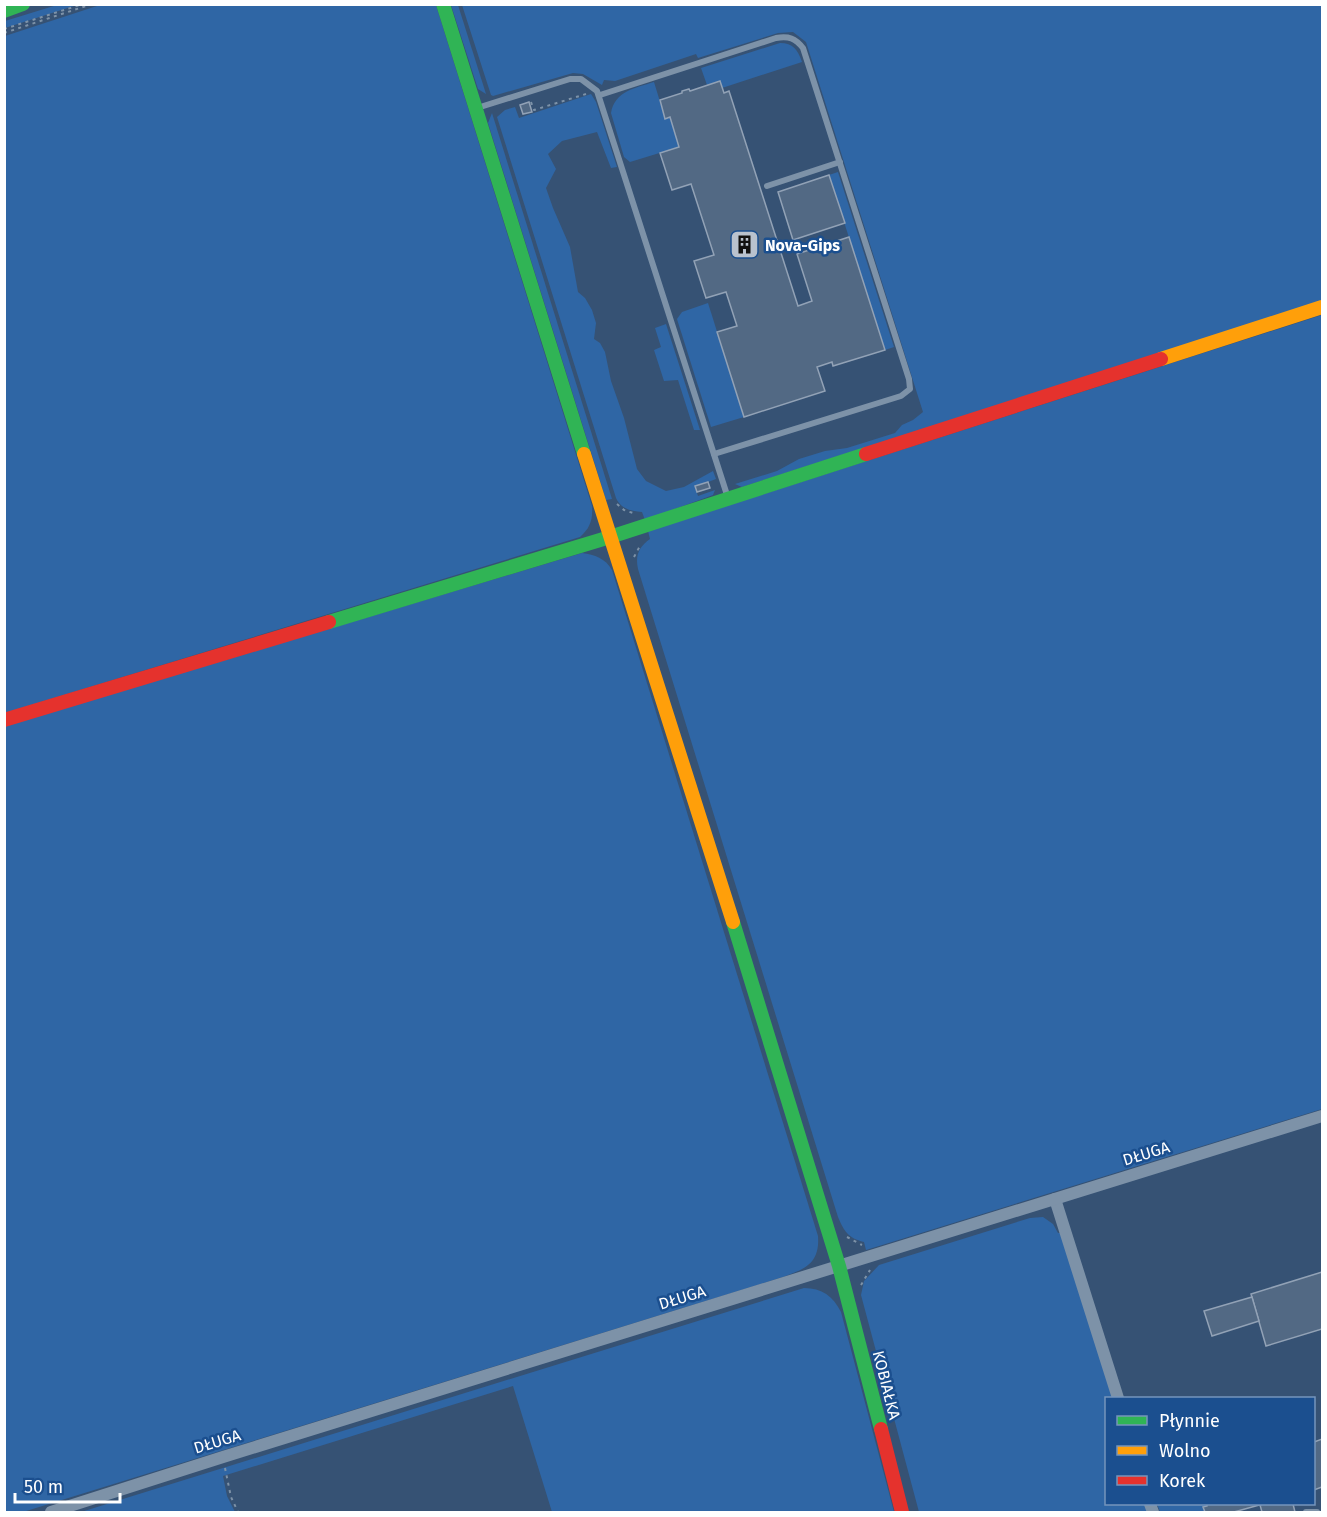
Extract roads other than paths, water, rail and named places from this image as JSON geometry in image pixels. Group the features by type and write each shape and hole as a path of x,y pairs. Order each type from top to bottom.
{"street":[{"path":"4,10 23,4"},
{"name":"KOBIAŁKA","path":"443,4 609,537 777,1059 839,1266 902,1512"},
{"path":"4,720 609,537 1323,307"},
{"name":"DŁUGA","path":"51,1512 223,1456 1323,1116"},
{"path":"1055,1199 1118,1397"}],"lane":[{"path":"598,93 776,38 796,39 803,48 840,162 909,379 910,389 901,396 714,454"},
{"path":"476,108 570,79 581,79 598,93 728,499"},
{"path":"767,186 840,162"},
{"path":"1306,1512 1317,1512"}],"place":[{"name":"Nova-Gips","path":"744,245"}]}
